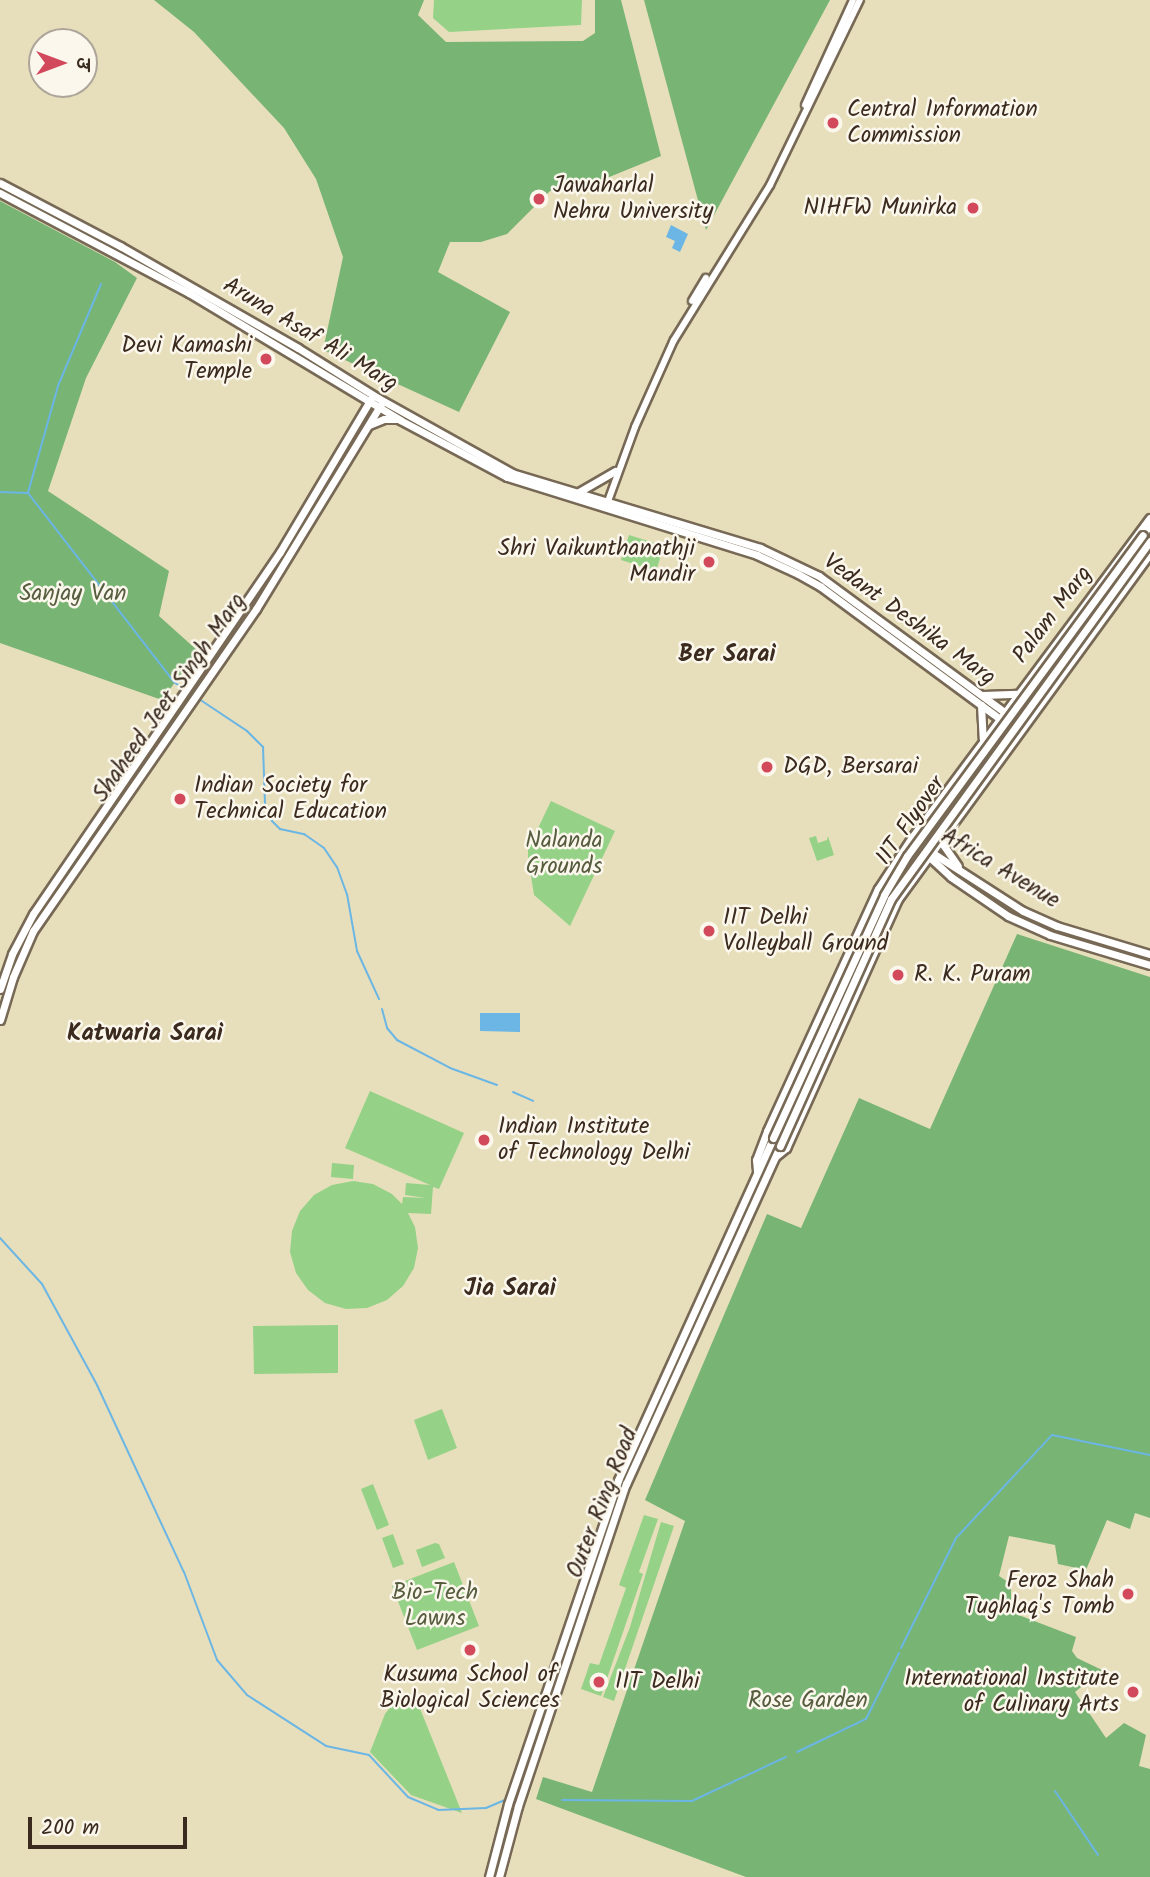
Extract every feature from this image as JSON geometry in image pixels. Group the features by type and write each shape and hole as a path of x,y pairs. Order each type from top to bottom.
{"main road":[{"name":"Aruna Asaf Ali Marg","path":"0,183 120,246 298,348 371,398"},
{"name":"Aruna Asaf Ali Marg","path":"0,193 220,311 381,404 512,473 606,504"},
{"name":"Shaheed Jeet Singh Marg","path":"0,989 12,954 33,914 274,561 371,398"},
{"name":"Aruna Asaf Ali Marg","path":"381,404 400,420 514,481 606,504"},
{"name":"Shaheed Jeet Singh Marg","path":"0,1020 16,967 41,918 258,606 381,404"},
{"path":"368,425 384,419 400,420"},
{"path":"576,493 615,471"},
{"name":"Vedant Deshika Marg","path":"606,504 719,535 793,562 855,601 979,694 1020,731"},
{"name":"Vedant Deshika Marg","path":"606,504 757,555 797,574 821,587 981,705 1001,715"},
{"name":"Palam Marg","path":"757,1171 756,1160 767,1131 856,933 889,873 1001,715 1150,517"},
{"name":"IIT Flyover","path":"757,1171 884,895 908,856 1150,524"},
{"name":"IIT Flyover","path":"776,1156 891,899 1150,541"},
{"name":"Palam Marg","path":"776,1156 786,1148 878,939 907,886 1150,553"},
{"path":"1038,666 1037,675 1041,682 1048,684 1058,679"},
{"path":"979,694 1018,694"},
{"path":"981,705 984,722 982,742"},
{"path":"942,836 944,846 961,871"},
{"name":"Africa Avenue","path":"912,837 951,877 1008,916 1050,935 1150,965"},
{"name":"Africa Avenue","path":"929,854 1023,911 1057,926 1150,954"},
{"path":"923,864 951,877"},
{"path":"889,873 903,876 907,886"},
{"name":"Outer Ring Road","path":"499,1877 518,1807 626,1484 776,1156"},
{"name":"Outer Ring Road","path":"489,1877 508,1804 618,1480 757,1171"}],"street":[{"path":"746,219 779,160 853,0"},
{"path":"606,504 615,471 650,387 689,310 782,162 860,0"},
{"path":"606,504 650,387"}],"green space":[{"path":"154,0 424,0 418,15 446,42 583,41 595,33 595,0 621,0 661,156 592,184 550,191 507,234 481,242 450,242 438,272 510,312 459,412 323,350 343,257 316,179 284,128 194,32"},
{"path":"434,0 582,0 581,25 449,32 433,18"},
{"path":"644,0 830,0 706,230"},
{"name":"Sanjay Van","path":"0,201 115,262 137,278 86,378 48,491 169,571 159,616 198,651 162,700 0,643"},
{"path":"629,535 664,546 656,571 621,560"},
{"name":"Nalanda Grounds","path":"551,801 615,831 570,926 534,895 528,857 528,849"},
{"path":"816,836 818,843 827,840 828,836 834,855 817,861 809,838"},
{"name":"Rose Garden","path":"1017,934 1150,977 1150,1518 1135,1513 1130,1529 1107,1520 1086,1570 1058,1564 1055,1545 1009,1536 999,1576 1011,1584 1011,1612 1076,1637 1072,1651 1077,1658 1102,1670 1075,1692 1106,1738 1124,1723 1146,1735 1139,1766 1150,1769 1150,1877 746,1877 536,1799 543,1777 592,1792 685,1521 645,1500 767,1214 801,1228 859,1098 930,1129"},
{"path":"370,1091 464,1133 439,1189 433,1187 431,1214 408,1213 415,1227 418,1248 414,1268 403,1286 387,1300 367,1308 346,1309 325,1303 308,1290 296,1273 290,1252 292,1231 300,1211 314,1195 332,1185 353,1181 373,1184 392,1194 402,1204 403,1197 426,1198 405,1195 406,1183 430,1185 345,1148"},
{"path":"332,1163 354,1165 353,1179 331,1177"},
{"path":"338,1325 338,1373 254,1374 253,1326"},
{"path":"442,1409 457,1448 428,1460 414,1420"},
{"path":"373,1484 389,1525 377,1530 361,1489"},
{"path":"644,1515 658,1519 639,1572 643,1574 601,1696 581,1689 590,1663 599,1665 626,1588 619,1585"},
{"path":"661,1522 674,1526 614,1701 603,1697 630,1627"},
{"path":"393,1534 404,1564 393,1568 382,1538"},
{"path":"439,1544 445,1558 422,1567 416,1550"},
{"name":"Bio-Tech Lawns","path":"454,1562 479,1626 417,1650 392,1586"},
{"path":"408,1695 415,1696 462,1813 411,1795 370,1752 385,1714 395,1701"}],"water":[{"path":"671,225 688,234 680,252 672,248 675,241 666,237"},
{"path":"480,1013 520,1013 520,1032 480,1031"}],"waterway":[{"path":"101,284 58,386 28,493 174,682 182,688"},
{"path":"0,492 27,493"},
{"path":"199,699 247,731 263,747 265,804 271,820 280,829 304,834 324,848 337,867 347,894 357,951 379,999"},
{"path":"382,1009 387,1028 397,1040 450,1068 497,1085"},
{"path":"513,1092 533,1101"},
{"path":"0,1238 42,1284 97,1385 184,1572 217,1660 247,1695 326,1746 369,1755 408,1797 438,1810 486,1808 505,1800"},
{"path":"901,1648 956,1538 1052,1435 1150,1455"},
{"path":"797,1752 866,1719 899,1653"},
{"path":"562,1800 692,1801 786,1757"},
{"path":"1055,1791 1098,1855"}],"place":[{"name":"Central Information Commission","path":"833,123"},
{"name":"Jawaharlal Nehru University","path":"539,199"},
{"name":"NIHFW Munirka","path":"973,208"},
{"name":"Devi Kamashi Temple","path":"266,359"},
{"name":"Shri Vaikunthanathji Mandir","path":"709,562"},
{"name":"DGD, Bersarai","path":"767,767"},
{"name":"Indian Society for Technical Education","path":"180,799"},
{"name":"IIT Delhi Volleyball Ground","path":"709,931"},
{"name":"R. K. Puram","path":"898,975"},
{"name":"Indian Institute of Technology Delhi","path":"484,1140"},
{"name":"Feroz Shah Tughlaq's Tomb","path":"1128,1594"},
{"name":"Kusuma School of Biological Sciences","path":"470,1650"},
{"name":"IIT Delhi","path":"599,1682"},
{"name":"International Institute of Culinary Arts","path":"1133,1692"}],"district":[{"name":"Ber Sarai","path":"727,655"},
{"name":"Katwaria Sarai","path":"145,1034"},
{"name":"Jia Sarai","path":"510,1289"}]}
